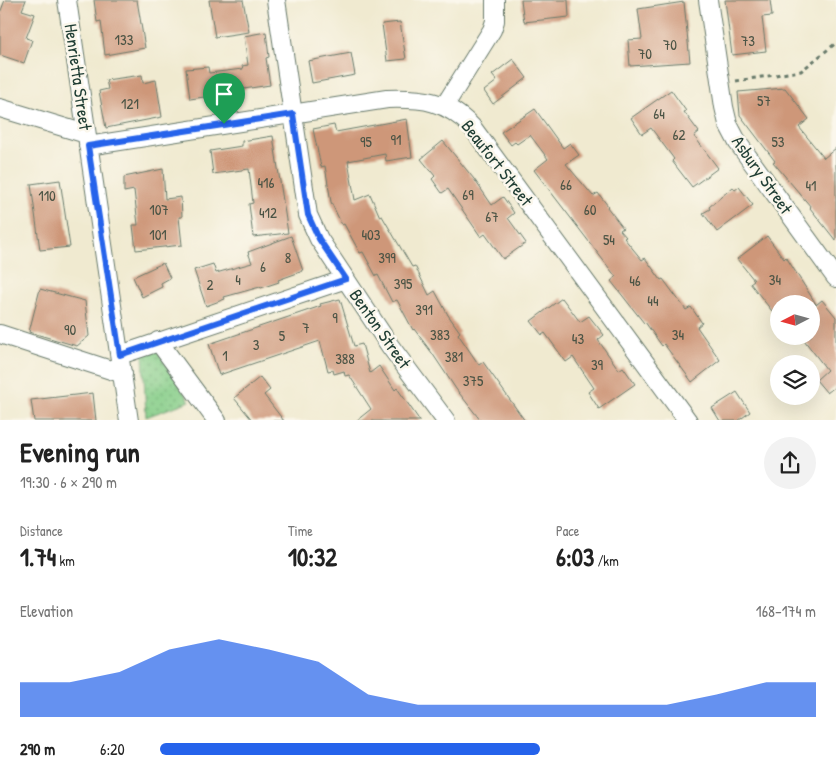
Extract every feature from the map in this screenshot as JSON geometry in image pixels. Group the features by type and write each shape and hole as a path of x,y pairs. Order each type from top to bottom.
{"street":[{"name":"Henrietta Street","path":"67,0 129,420"},
{"name":"Benton Street","path":"276,0 308,215 319,239 390,346 446,420"},
{"path":"445,106 492,30 495,21 495,0"},
{"name":"Asbury Street","path":"708,0 728,124 738,143 836,278"},
{"name":"Beaufort Street","path":"87,140 293,114 387,99 415,98 445,106 463,117 472,128 688,420"},
{"path":"0,108 87,140"},
{"path":"120,355 346,279"},
{"path":"0,334 123,374"},
{"path":"158,341 217,420"}],"path":[{"path":"721,83 777,76 801,70 836,43"}],"green space":[{"path":"157,351 190,401 146,417 143,354"}],"building":[{"path":"5,0 26,0 22,10 35,14 26,38 32,40 24,63 0,55 0,13"},
{"path":"94,0 137,0 145,48 105,55 101,21 97,22"},
{"path":"209,0 243,0 249,32 215,37"},
{"path":"521,0 568,0 569,17 524,22"},
{"path":"725,0 770,0 772,16 762,17 766,51 732,55"},
{"path":"684,2 690,62 630,66 628,40 642,39 638,9"},
{"path":"400,22 406,59 387,61 382,24"},
{"path":"266,32 269,57 266,58 270,85 190,99 186,69 208,67 209,73 243,69 242,66 248,65 244,36"},
{"path":"351,53 355,75 312,83 308,61"},
{"path":"513,59 527,78 493,104 484,91 497,81 492,75"},
{"path":"142,75 143,83 156,80 162,117 106,128 99,91 108,89 106,80"},
{"path":"785,88 809,119 799,127 824,158 836,148 836,241 811,207 773,162 775,161 740,115 738,92"},
{"path":"671,90 699,132 694,136 718,168 692,187 672,161 674,159 651,128 642,134 631,118"},
{"path":"535,109 563,148 570,143 579,155 566,164 593,196 598,193 623,228 620,230 626,237 624,238 642,260 645,258 686,310 691,307 702,323 697,327 720,360 692,382 664,344 662,346 611,281 616,277 534,170 548,159 530,135 517,144 515,142 511,145 501,132"},
{"path":"407,119 412,157 386,161 385,154 348,161 355,200 370,194 380,217 382,216 412,267 415,266 429,295 435,291 460,332 458,334 479,365 483,362 524,420 480,420 413,330 397,300 392,302 378,275 376,276 363,252 360,253 344,224 342,225 331,202 325,166 321,167 313,129 334,125 336,132"},
{"path":"273,136 288,233 253,237 249,204 253,203 249,169 213,174 210,151 242,146 242,141"},
{"path":"443,141 474,179 492,205 503,197 514,213 508,218 526,243 503,259 485,234 481,237 448,189 442,193 432,179 435,176 421,159"},
{"path":"163,169 165,199 181,197 182,217 179,217 182,245 136,250 133,225 138,225 134,190 124,192 124,177"},
{"path":"60,180 70,247 40,250 31,184"},
{"path":"733,187 735,190 739,187 753,205 717,232 703,213 710,209 709,207"},
{"path":"291,236 303,271 261,288 224,297 225,299 206,306 194,270 213,264 216,273 252,263 248,252"},
{"path":"767,236 784,259 786,257 810,295 770,295 770,309 750,283 754,280 737,259"},
{"path":"163,263 170,278 161,283 162,287 142,297 133,277"},
{"path":"40,289 85,301 89,336 77,346 29,332"},
{"path":"562,298 580,322 589,316 604,335 598,340 619,370 623,367 635,384 599,409 588,392 594,388 573,357 566,362 545,333 542,335 531,321"},
{"path":"340,299 354,346 362,344 370,373 379,366 395,390 397,388 419,420 357,420 371,409 349,375 345,376 344,371 334,374 333,370 328,371 320,341 219,375 209,344 321,306 320,304"},
{"path":"822,300 836,317 836,386 827,393 820,385 820,376 827,370 820,361 820,355 816,355 808,345 820,345 820,302"},
{"path":"260,377 270,390 264,395 283,420 252,420 234,398"},
{"path":"737,392 750,412 739,420 719,420 712,408"},
{"path":"93,393 96,420 34,420 31,400"}],"route":[{"path":"293,114 308,215 319,239 346,279 120,355 88,146 224,124 293,114"}]}
